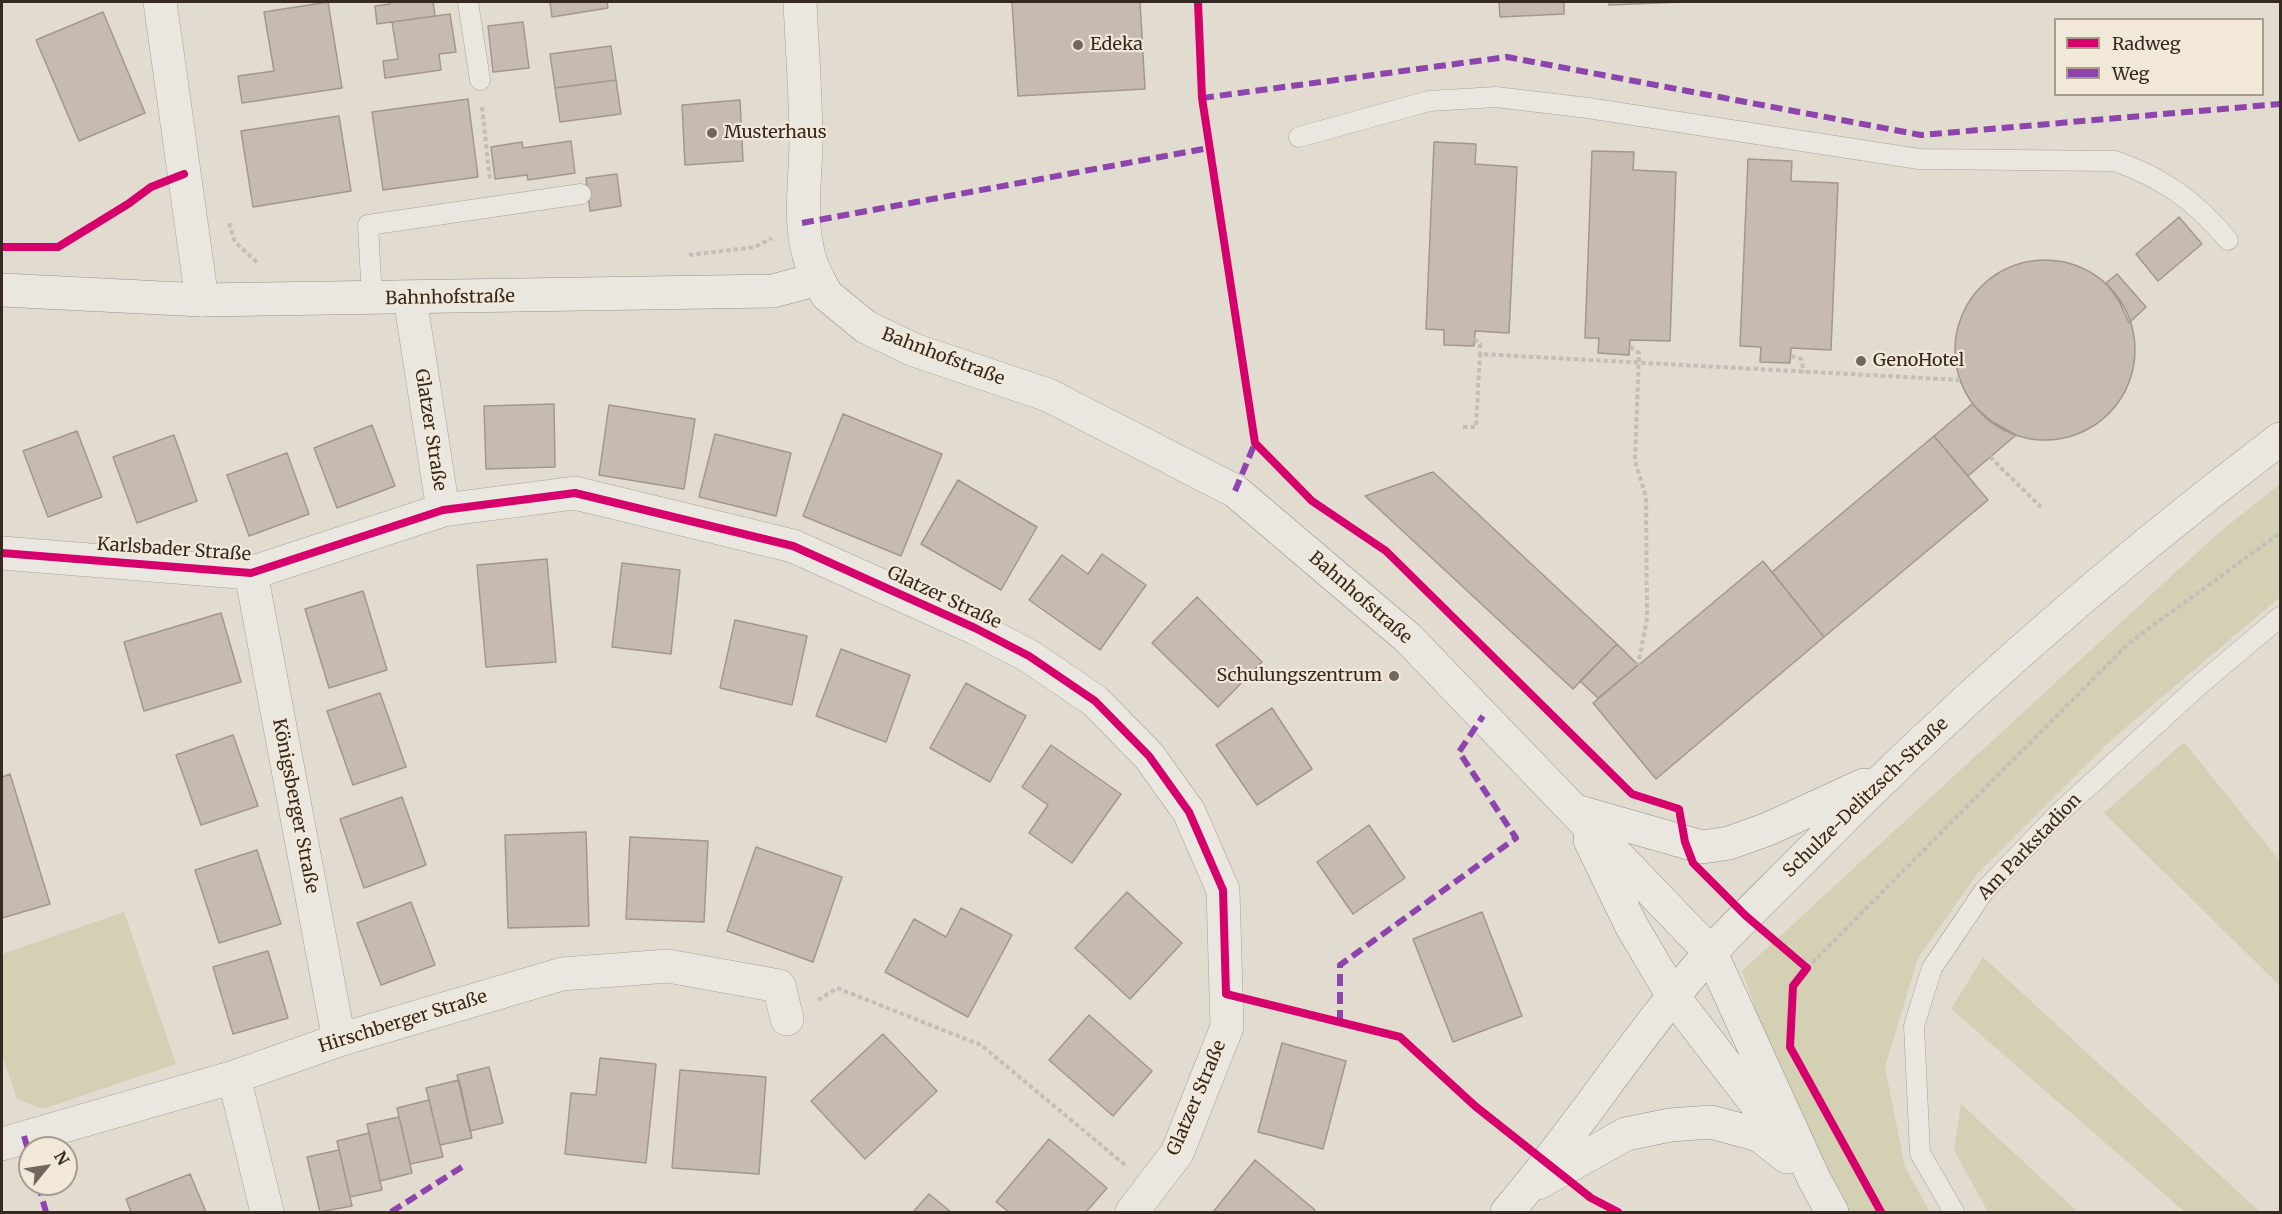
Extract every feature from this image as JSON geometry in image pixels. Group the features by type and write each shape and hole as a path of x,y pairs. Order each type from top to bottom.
{"street":[{"path":"160,2 202,300"},
{"path":"800,2 806,143 802,223 811,265 818,279"},
{"name":"Bahnhofstraße","path":"2,290 202,300 372,299 773,291 818,279 827,295 866,327 914,350 1048,395 1235,490 1408,638 1711,953 1814,1179"},
{"name":"Glatzer Straße","path":"410,298 443,510 575,493 793,546 975,628 1029,656 1095,701 1149,756 1189,812 1223,890 1227,1028 1177,1153 1132,1212"},
{"name":"Schulze-Delitzsch-Straße","path":"1517,1201 1673,996 1711,953 1882,777 2047,629 2193,505 2280,440"},
{"name":"Karlsbader Straße","path":"2,553 251,573 443,510"},
{"name":"Königsberger Straße","path":"251,573 339,1040"},
{"path":"1576,812 1702,847 1729,843 1768,829 1882,777"},
{"path":"1576,812 1631,925 1673,996 1814,1179 1832,1212"},
{"name":"Hirschberger Straße","path":"2,1144 234,1077 339,1040 562,974 668,966 779,986 787,1019"},
{"path":"234,1077 267,1212"},
{"path":"1517,1201 1626,1134 1670,1125 1711,1122 1759,1135 1814,1179"}],"lane":[{"path":"468,2 480,80"},
{"path":"1299,137 1429,101 1496,96 1919,159 2115,161 2142,171 2176,189 2205,213 2228,240"},
{"path":"372,299 368,225 492,205 580,194"},
{"name":"Am Parkstadion","path":"1953,1212 1920,1153 1914,1026 1932,968 1984,891 2057,815 2197,687 2280,617"}],"path":[{"path":"1198,2 1202,98 1255,443"},
{"path":"480,80 492,205"},
{"path":"228,222 235,242 264,268"},
{"path":"679,256 755,247 802,223"},
{"path":"1463,427 1476,427 1480,344 1474,339"},
{"path":"1630,347 1639,353 1635,461 1646,497 1647,619 1638,665"},
{"path":"1480,354 1960,380"},
{"path":"1791,356 1801,359 1804,372"},
{"path":"1990,457 2042,507"},
{"path":"1807,968 2129,643 2280,533"},
{"path":"787,1019 837,988 981,1045 1151,1187"},
{"path":"1226,994 1400,1037 1475,1106"}],"shaded area":[{"path":"2280,484 2280,597 2110,741 1977,874 1918,958 1885,1067 1905,1167 1930,1212 1850,1212 1774,1062 1742,971 2216,535"},
{"path":"2184,742 2280,861 2280,986 2104,813"},
{"path":"124,912 176,1064 43,1109 17,1099 2,1054 2,954"},
{"path":"1983,957 2260,1212 2185,1212 1951,1009"},
{"path":"1961,1104 2078,1212 1988,1212 1954,1150"}],"building":[{"path":"328,2 342,88 242,103 238,76 274,71 264,12"},
{"path":"389,2 433,2 435,16 377,24 375,6 390,4"},
{"path":"550,2 607,2 608,8 552,17"},
{"name":"Edeka","path":"1012,2 1140,2 1145,89 1018,96"},
{"path":"1499,2 1564,2 1564,14 1500,17"},
{"path":"1609,2 1682,2 1609,5"},
{"path":"103,12 145,113 79,141 36,40"},
{"path":"450,14 456,52 439,54 441,70 385,78 383,61 398,59 392,22"},
{"path":"523,22 529,68 493,72 488,26"},
{"path":"611,46 616,80 555,88 550,54"},
{"path":"616,80 621,114 560,122 555,88"},
{"path":"468,99 478,177 383,190 372,112"},
{"name":"Musterhaus","path":"740,100 743,161 685,165 682,105"},
{"path":"339,116 351,191 253,207 241,131"},
{"path":"571,141 575,173 528,180 527,175 495,179 491,147 522,142 523,148"},
{"path":"1434,142 1476,144 1475,164 1517,167 1509,333 1475,331 1474,346 1444,345 1444,330 1426,329"},
{"path":"1592,151 1634,152 1633,170 1676,172 1670,341 1630,340 1629,355 1598,353 1599,338 1585,338"},
{"path":"1748,159 1792,161 1791,181 1838,183 1831,350 1791,348 1790,363 1760,362 1761,347 1740,346"},
{"path":"617,174 621,206 590,211 586,178"},
{"path":"2179,217 2202,244 2158,281 2136,254"},
{"path":"2045,260 2079,267 2095,275 2109,286 2120,300 2128,316 2135,350 2128,384 2120,400 2109,414 2095,425 2079,433 2045,440 2011,433 1995,425 1981,414 1970,400 1962,384 1955,350 1962,316 1970,300 1981,286 1995,275 2011,267"},
{"path":"2117,274 2146,307 2129,323 2119,301 2106,283"},
{"path":"554,404 555,467 486,469 484,406"},
{"path":"1972,404 1991,421 2016,435 1968,476 1934,436"},
{"path":"609,405 695,419 684,489 599,475"},
{"path":"843,414 942,454 901,556 803,516"},
{"path":"372,425 395,486 337,508 314,448"},
{"path":"77,431 102,497 48,517 23,451"},
{"path":"715,434 791,453 776,516 699,497"},
{"path":"174,435 197,501 137,523 113,457"},
{"path":"1934,436 1988,500 1824,637 1772,572"},
{"path":"287,453 309,514 249,536 227,475"},
{"path":"1433,472 1617,644 1573,689 1365,496"},
{"path":"958,480 1037,527 1001,590 921,544"},
{"path":"1102,554 1146,585 1100,650 1029,600 1062,555 1088,574"},
{"path":"547,559 556,662 486,667 477,565"},
{"path":"1763,561 1824,637 1656,779 1593,703"},
{"path":"622,563 680,570 671,654 612,647"},
{"path":"363,591 387,670 329,688 305,609"},
{"path":"1197,597 1262,662 1218,707 1152,643"},
{"path":"221,613 241,682 144,711 124,642"},
{"path":"735,620 807,636 792,705 720,688"},
{"path":"1617,644 1638,665 1598,698 1580,681"},
{"path":"841,649 910,675 886,742 816,716"},
{"path":"966,683 1026,716 990,782 930,748"},
{"path":"380,693 406,767 353,785 327,711"},
{"path":"1272,708 1312,769 1257,805 1216,745"},
{"path":"233,735 258,806 201,825 176,755"},
{"path":"1051,745 1121,794 1072,863 1029,833 1048,805 1022,787"},
{"path":"10,774 50,904 2,918 2,777"},
{"path":"402,797 426,865 364,888 340,819"},
{"path":"1369,825 1405,878 1353,914 1317,862"},
{"path":"586,832 589,926 508,928 505,835"},
{"path":"630,837 708,841 704,922 626,919"},
{"path":"756,847 842,877 813,962 727,931"},
{"path":"257,850 281,924 219,943 195,870"},
{"path":"1127,892 1182,943 1130,999 1075,948"},
{"path":"411,902 435,965 381,985 357,923"},
{"path":"961,908 1012,935 968,1017 885,972 914,919 946,937"},
{"path":"1482,912 1522,1016 1453,1042 1413,939"},
{"path":"268,951 288,1018 233,1034 213,967"},
{"path":"1089,1015 1152,1071 1113,1116 1049,1060"},
{"path":"883,1034 937,1091 865,1159 811,1101"},
{"path":"1282,1043 1346,1061 1323,1149 1258,1132"},
{"path":"600,1058 656,1064 646,1163 565,1154 571,1093 596,1095"},
{"path":"489,1067 503,1123 470,1131 457,1075"},
{"path":"680,1070 766,1077 759,1174 672,1168"},
{"path":"459,1080 472,1138 440,1145 426,1088"},
{"path":"429,1100 443,1157 410,1164 397,1108"},
{"path":"399,1117 412,1173 380,1181 367,1124"},
{"path":"369,1133 382,1190 350,1197 337,1141"},
{"path":"1049,1139 1107,1188 1086,1212 1009,1212 996,1202"},
{"path":"339,1150 352,1206 320,1212 307,1157"},
{"path":"1255,1160 1315,1210 1313,1212 1213,1212"},
{"path":"190,1174 206,1212 131,1212 126,1199"},
{"path":"929,1194 951,1212 913,1212"}],"marked path":[{"path":"1202,98 1507,57 1921,135 2280,104"},
{"path":"802,223 1209,148"},
{"path":"1235,491 1255,443"},
{"path":"1340,1022 1340,965 1516,838 1459,752 1483,716"},
{"path":"391,1212 462,1167"},
{"path":"41,1196 46,1212"}],"cycle path":[{"path":"1198,2 1202,98 1255,443 1312,501 1386,551 1632,794 1679,809 1685,842 1693,863 1746,916 1807,968 1793,986 1790,1047 1881,1212"},
{"path":"2,247 58,247 128,204 151,187 184,174"},
{"path":"2,553 251,573 443,510 575,493 793,546 975,628 1029,656 1095,701 1149,756 1189,812 1223,890 1226,994 1400,1037 1475,1106 1591,1198 1618,1212"}],"place":[{"name":"Edeka","path":"1078,45"},
{"name":"Musterhaus","path":"712,133"},
{"name":"GenoHotel","path":"1861,361"},
{"name":"Schulungszentrum","path":"1394,676"}]}
